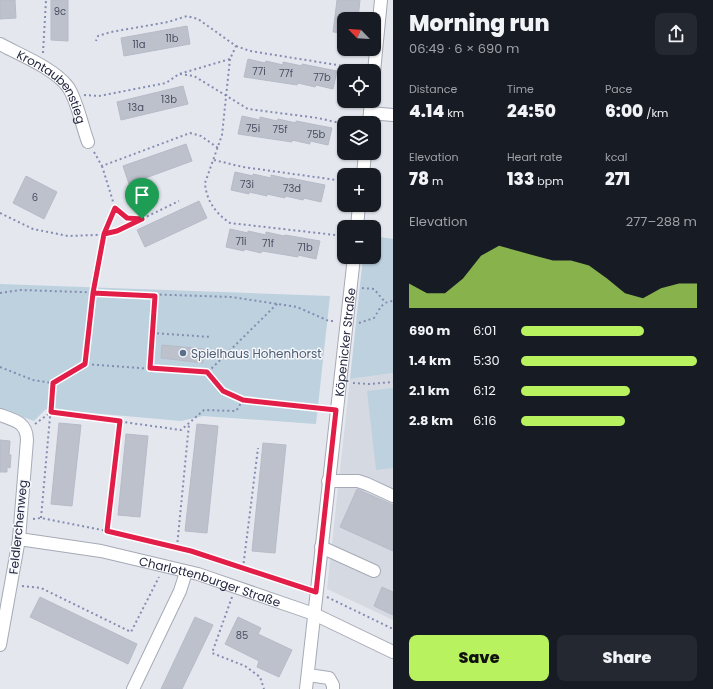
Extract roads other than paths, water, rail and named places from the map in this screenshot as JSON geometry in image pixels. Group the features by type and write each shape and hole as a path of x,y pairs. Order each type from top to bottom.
{"street":[{"path":"375,64 381,0"},
{"name":"Krontaubenstieg","path":"0,44 42,67 63,82 71,94 88,142"},
{"path":"370,112 393,115"},
{"name":"Köpenicker Straße","path":"306,689 353,264"},
{"name":"Feldlerchenweg","path":"0,415 20,422 26,431 19,539 0,645"},
{"path":"328,481 358,481 393,496"},
{"name":"Charlottenburger Straße","path":"19,539 101,551 164,566 236,586 314,614 393,652"},
{"path":"321,547 374,571"},
{"path":"133,689 180,590 186,572"},
{"path":"308,675 329,678 333,685 333,689"}],"place":[{"name":"Spielhaus Hohenhorst","path":"183,353"}]}
